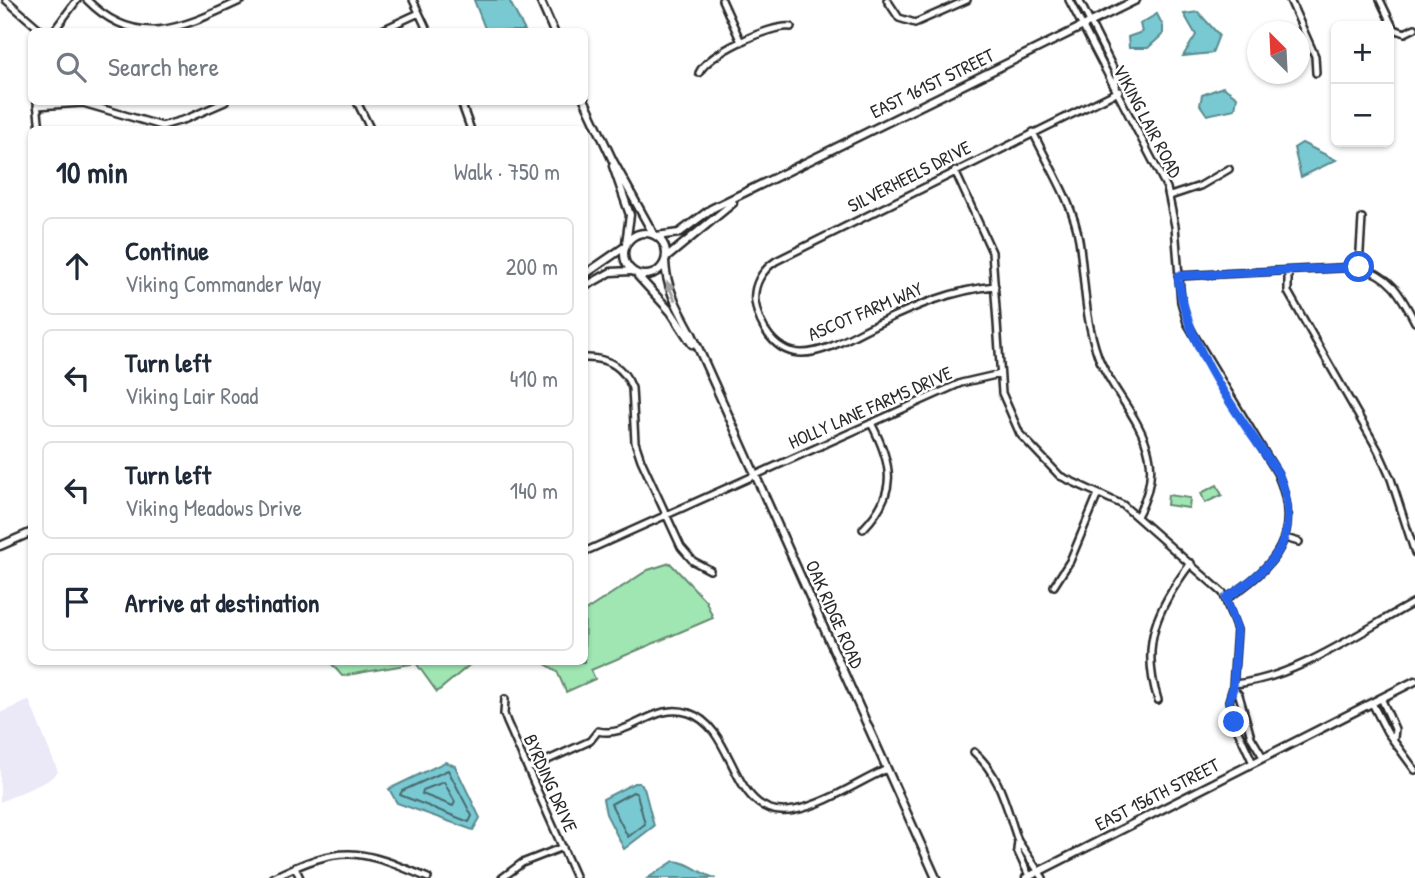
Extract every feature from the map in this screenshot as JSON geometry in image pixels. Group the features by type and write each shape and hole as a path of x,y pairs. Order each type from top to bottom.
{"street":[{"path":"6,0 38,28"},
{"path":"56,28 77,0"},
{"path":"87,0 114,22 138,28"},
{"path":"176,28 242,0"},
{"path":"413,0 426,28"},
{"path":"540,0 552,28"},
{"path":"722,0 741,42"},
{"path":"887,0 899,18 915,23 967,0"},
{"name":"VIKING LAIR ROAD","path":"1069,0 1108,79 1117,88 1170,196 1181,302 1196,341 1278,473 1288,497 1284,538 1273,564 1226,598"},
{"path":"1079,0 1116,74 1117,88"},
{"name":"EAST 161ST STREET","path":"655,236 679,233 711,209 1136,0"},
{"path":"1290,0 1315,55 1315,73"},
{"path":"1380,0 1391,27 1397,32 1415,28"},
{"path":"387,28 419,13"},
{"path":"699,73 708,61 741,42 780,26 791,27"},
{"name":"SILVERHEELS DRIVE","path":"761,321 756,307 755,289 767,267 1117,88"},
{"path":"37,105 40,126"},
{"path":"90,105 158,126"},
{"path":"164,126 218,105"},
{"path":"358,105 369,126"},
{"path":"462,105 470,126"},
{"path":"587,105 612,161 655,236 665,247 665,260 650,275 611,272 588,285"},
{"path":"1032,132 1068,202 1079,238 1084,300 1099,358 1137,426 1149,455 1147,499 1136,516"},
{"path":"612,161 630,215 624,259 634,272"},
{"path":"1170,196 1200,186 1229,169"},
{"path":"955,171 992,252 1000,374 1009,411 1020,434 1037,455 1060,476 1123,505 1191,563 1226,598 1237,630 1234,686 1229,701 1234,722 1253,763"},
{"name":"EAST 161ST STREET","path":"665,260 743,195"},
{"path":"1359,267 1362,219"},
{"path":"588,272 625,246 635,235 655,236"},
{"name":"OAK RIDGE ROAD","path":"665,260 666,282 936,878"},
{"path":"1178,276 1359,267 1377,272 1395,286 1415,322"},
{"path":"1288,271 1289,292 1378,450 1391,479 1415,554"},
{"name":"OAK RIDGE ROAD","path":"634,272 671,312 704,364"},
{"name":"ASCOT FARM WAY","path":"761,321 778,345 803,353 832,345 936,299 995,286"},
{"path":"588,359 607,361 623,373 632,388 635,442 681,547 693,561 710,570"},
{"name":"HOLLY LANE FARMS DRIVE","path":"588,550 961,383 1000,374"},
{"path":"863,530 880,512 887,492 889,471 884,449 871,423"},
{"path":"1054,586 1070,561 1097,494"},
{"path":"0,546 28,533"},
{"path":"1284,538 1299,542"},
{"path":"1158,699 1151,676 1154,631 1165,598 1191,563"},
{"path":"1234,686 1281,674 1415,602"},
{"name":"EAST 156TH STREET","path":"1028,878 1041,875 1263,757 1415,681"},
{"path":"1234,686 1251,737 1263,757"},
{"path":"1381,698 1395,729 1394,738"},
{"name":"BYRDING DRIVE","path":"505,699 504,714 576,878"},
{"path":"1372,703 1387,733 1394,738 1415,770"},
{"path":"528,769 590,741 598,731 610,733 667,710 689,713 715,730 749,795 761,805 781,810 802,808 887,769"},
{"path":"974,752 989,765 999,781 1018,841 1041,875"},
{"path":"1018,841 1017,850 1028,878"},
{"path":"502,878 522,863 563,847"},
{"path":"272,878 295,867 341,852 362,853 427,878"},
{"path":"295,867 300,878"}],"shaded area":[{"path":"29,700 58,772 47,781 0,802 0,713"}],"green space":[{"path":"1217,485 1222,495 1205,503 1201,493"},
{"path":"1168,495 1190,498 1189,508 1167,505"},
{"path":"670,563 706,601 713,618 591,670 595,679 566,692 557,671 547,665 588,665 588,609 648,570"},
{"path":"333,665 405,665 342,676"},
{"path":"417,665 469,665 437,692"}],"water":[{"path":"474,0 509,0 523,28 485,28"},
{"path":"1198,12 1219,35 1212,53 1183,56 1196,35 1184,14"},
{"path":"1157,14 1163,26 1163,34 1148,48 1129,48 1128,37 1142,32 1140,24"},
{"path":"1223,87 1237,97 1235,109 1207,115 1200,105 1202,95"},
{"path":"1302,143 1336,160 1301,177 1294,148"},
{"path":"445,762 455,766 480,818 473,830 397,803 389,789"},
{"path":"634,783 640,783 644,788 654,826 624,849 606,814 603,799"},
{"path":"674,861 685,864 716,878 648,878"}],"route":[{"path":"1234,722 1229,701 1233,688 1237,630 1226,598 1273,564 1284,538 1288,497 1278,473 1196,341 1181,302 1178,276 1359,267"}]}
